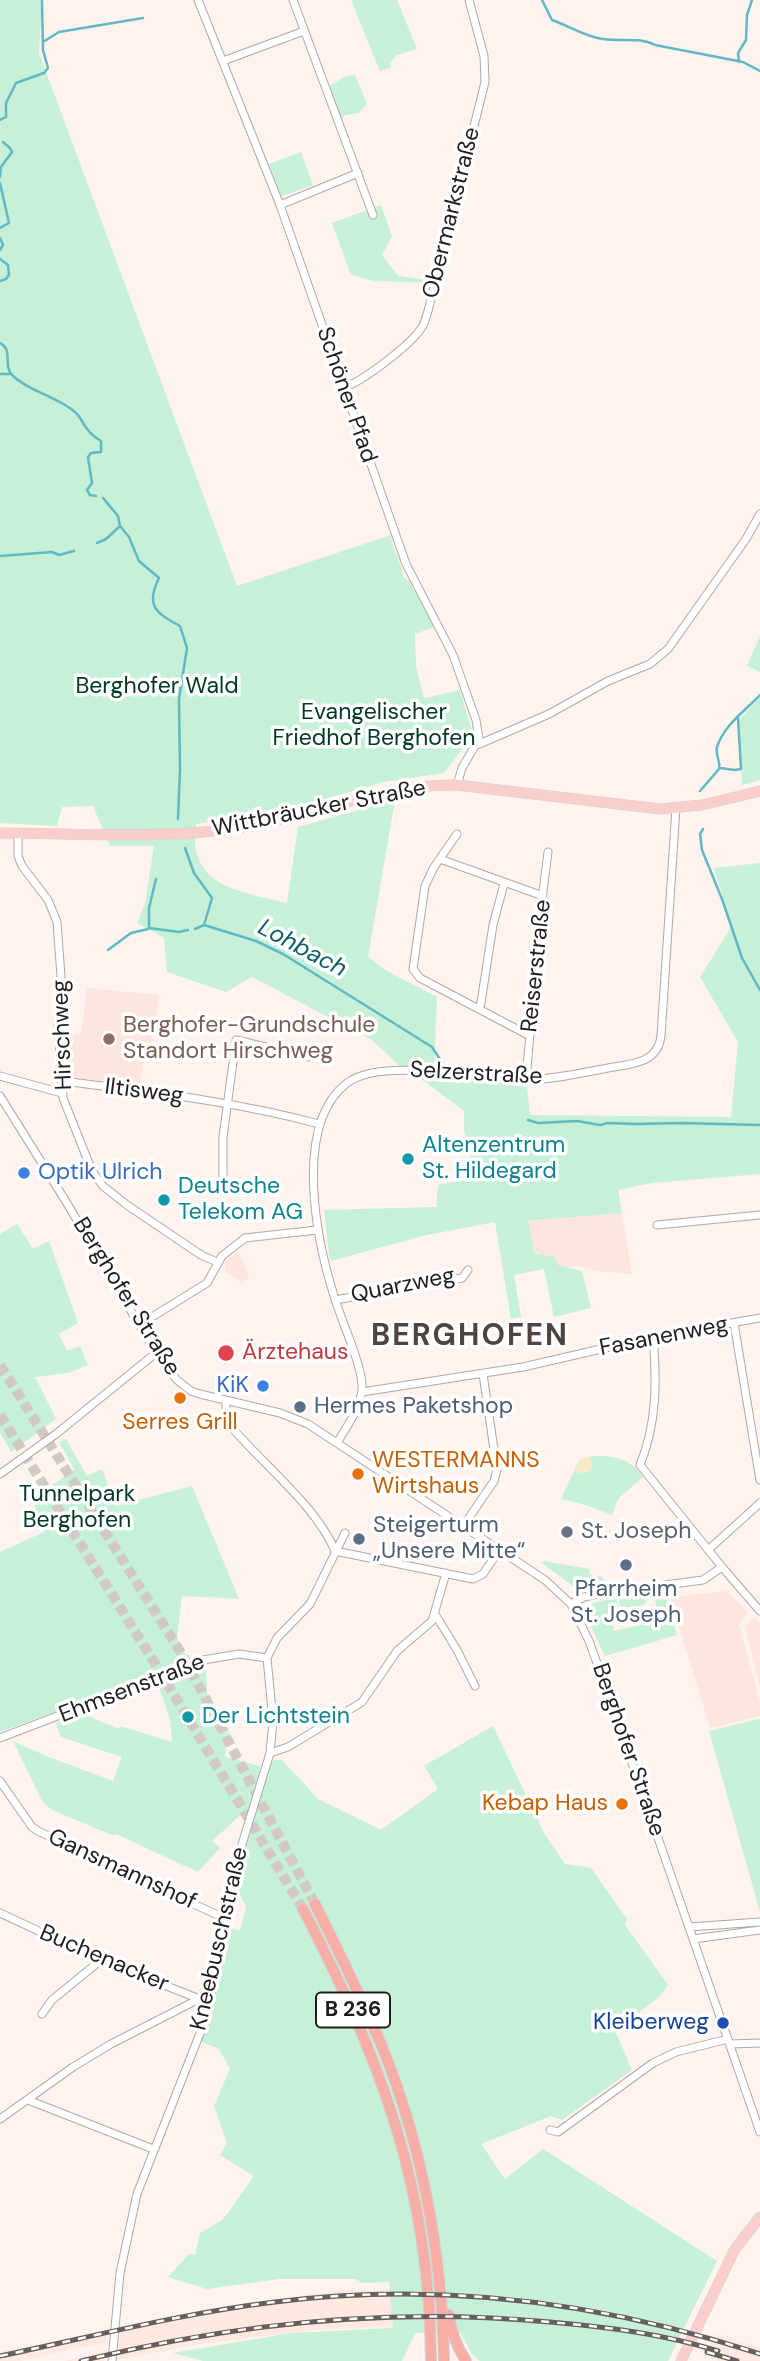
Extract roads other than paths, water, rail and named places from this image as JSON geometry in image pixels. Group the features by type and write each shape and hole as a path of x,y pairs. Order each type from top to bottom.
{"highway":[{"name":"B 236","path":"315,1904 365,2007 402,2101 424,2181 438,2264 443,2306 444,2361"},
{"name":"B 236","path":"303,1909 351,2006 394,2115 416,2202 425,2257 431,2361"},
{"path":"438,2264 446,2278 450,2327 466,2361"},
{"path":"423,2361 424,2327 429,2310"}],"main road":[{"name":"Wittbräucker Straße","path":"0,833 159,835 215,831 287,819 387,791 426,785 457,785 625,806 676,808 723,801 760,791"},
{"path":"681,2361 735,2249 758,2220"}],"street":[{"name":"Schöner Pfad","path":"198,0 280,205 342,388 406,564 453,655 480,734 477,745"},
{"path":"293,0 373,215"},
{"name":"Obermarkstraße","path":"342,388 352,386 408,342 422,327 428,312 485,82 484,56 469,0"},
{"path":"223,61 304,31"},
{"path":"280,205 358,173"},
{"path":"457,785 462,768 477,745 549,714 597,687 657,659 668,649 746,539 760,514"},
{"name":"Selzerstraße","path":"362,1392 360,1374 335,1300 317,1230 314,1186 319,1124 327,1105 345,1085 374,1071 396,1069 526,1080 546,1079 645,1060 657,1050 661,1036 676,808"},
{"name":"Hirschweg","path":"18,833 18,856 22,866 41,888 57,922 61,976 58,1025 62,1093 96,1179 152,1222 201,1255 217,1262"},
{"path":"457,834 425,886 413,969 420,978 530,1036"},
{"name":"Reiserstraße","path":"526,1080 548,852"},
{"path":"440,859 543,896"},
{"path":"480,1009 493,925 504,884"},
{"path":"223,1179 226,1103 236,1040 308,1057"},
{"path":"0,1076 62,1093"},
{"name":"Iltisweg","path":"62,1081 226,1103 319,1124"},
{"name":"Berghofer Straße","path":"1,1100 156,1353 186,1388 200,1394 290,1416 337,1443 500,1549 545,1580 571,1604 589,1641 760,2132"},
{"path":"657,1225 760,1215"},
{"path":"139,1325 207,1283 222,1256 245,1238 317,1230"},
{"name":"Quarzweg","path":"335,1300 462,1278 468,1270"},
{"name":"Fasanenweg","path":"362,1392 540,1364 653,1336 760,1318"},
{"path":"734,1323 760,1480"},
{"path":"653,1336 656,1402 650,1435 640,1465 760,1611"},
{"path":"0,1474 56,1434 156,1353"},
{"path":"464,1525 494,1481 497,1470 483,1374"},
{"path":"337,1443 354,1414 362,1392"},
{"path":"226,1401 226,1421 306,1507 331,1540 335,1551"},
{"path":"708,1550 760,1503"},
{"path":"267,1658 277,1638 310,1604 345,1533"},
{"path":"335,1551 473,1579 479,1577 500,1549"},
{"path":"571,1604 597,1594 704,1580 722,1567"},
{"path":"270,1753 288,1747 362,1702 397,1651 428,1626 435,1615 446,1573"},
{"path":"435,1615 475,1686"},
{"name":"Ehmsenstraße","path":"0,1738 203,1660 239,1654 267,1658"},
{"name":"Kneebuschstraße","path":"112,2361 123,2256 137,2194 206,2018 239,1854 270,1753 273,1721 267,1658"},
{"name":"Gansmannshof","path":"0,1781 32,1827 38,1831 226,1919"},
{"name":"Buchenacker","path":"0,1913 101,1960 209,2003"},
{"path":"689,1927 760,1922"},
{"path":"693,1939 760,1930"},
{"path":"42,2014 52,2000 101,1960"},
{"path":"0,2119 111,2043 199,1999"},
{"path":"550,2130 558,2132 636,2073 663,2058 729,2042 760,2043"},
{"path":"29,2099 153,2149"},
{"path":"0,2108 8,2114"}],"waterway":[{"name":"Lohbach","path":"0,120 6,117 6,103 16,83 44,73 48,68 43,50 42,0"},
{"path":"542,0 552,20 589,35 609,40 648,42 743,62 760,71"},
{"path":"739,62 738,53 746,40 747,15 752,0"},
{"path":"43,42 59,32 143,18"},
{"name":"Lohbach","path":"0,177 1,167 12,152 3,142"},
{"name":"Lohbach","path":"0,183 9,223 0,228"},
{"name":"Lohbach","path":"0,238 3,245 0,250"},
{"name":"Lohbach","path":"0,259 8,265 9,275 0,281"},
{"name":"Lohbach","path":"0,343 6,350 8,368 13,376 68,407 101,441 101,452 91,453 88,457 92,483 87,490 90,495 96,496"},
{"path":"0,374 11,374"},
{"name":"Lohbach","path":"103,498 118,516 120,526 129,537 139,561 159,578 153,595 155,608 180,626 187,648 179,699 178,819"},
{"path":"97,543 119,527"},
{"path":"0,556 52,552 59,555 74,551"},
{"path":"700,791 719,769 717,747 720,739 760,695"},
{"path":"720,768 741,769 738,718"},
{"path":"703,829 700,834 702,850 742,958 760,990"},
{"name":"Lohbach","path":"185,848 194,873 212,898 204,925 256,941 283,954 432,1047 445,1067"},
{"path":"156,879 149,908 149,928 179,932 188,930"},
{"path":"195,929 204,925"},
{"path":"108,950 131,933 148,929"},
{"name":"Lohbach","path":"528,1120 538,1123 577,1121 600,1125 760,1125"}],"tunnel":[{"path":"0,1365 183,1656 315,1904"},
{"path":"0,1415 159,1670 303,1909"}],"railway":[{"path":"0,2356 241,2307 337,2296 399,2294 460,2296 581,2309 701,2336 760,2354"},
{"path":"81,2361 255,2328 432,2316 593,2326 656,2336 718,2351"},
{"path":"707,2352 737,2361"}],"place":[{"name":"Berghofer-Grundschule Standort Hirschweg","path":"109,1039"},
{"name":"Altenzentrum St. Hildegard","path":"408,1159"},
{"name":"Optik Ulrich","path":"24,1173"},
{"name":"Deutsche Telekom AG","path":"164,1200"},
{"name":"Ärztehaus","path":"226,1353"},
{"name":"KiK","path":"263,1386"},
{"name":"Serres Grill","path":"180,1398"},
{"name":"Hermes Paketshop","path":"300,1407"},
{"name":"WESTERMANNS Wirtshaus","path":"358,1474"},
{"name":"St. Joseph","path":"567,1532"},
{"name":"Steigerturm „Unsere Mitte“","path":"359,1539"},
{"name":"Pfarrheim St. Joseph","path":"626,1565"},
{"name":"Der Lichtstein","path":"188,1717"},
{"name":"Kebap Haus","path":"622,1804"},
{"name":"Kleiberweg","path":"723,2023"}],"district":[{"name":"BERGHOFEN","path":"470,1337"}],"park label":[{"name":"Berghofer Wald","path":"157,687"},
{"name":"Evangelischer Friedhof Berghofen","path":"374,726"},
{"name":"Tunnelpark Berghofen","path":"77,1508"}]}
